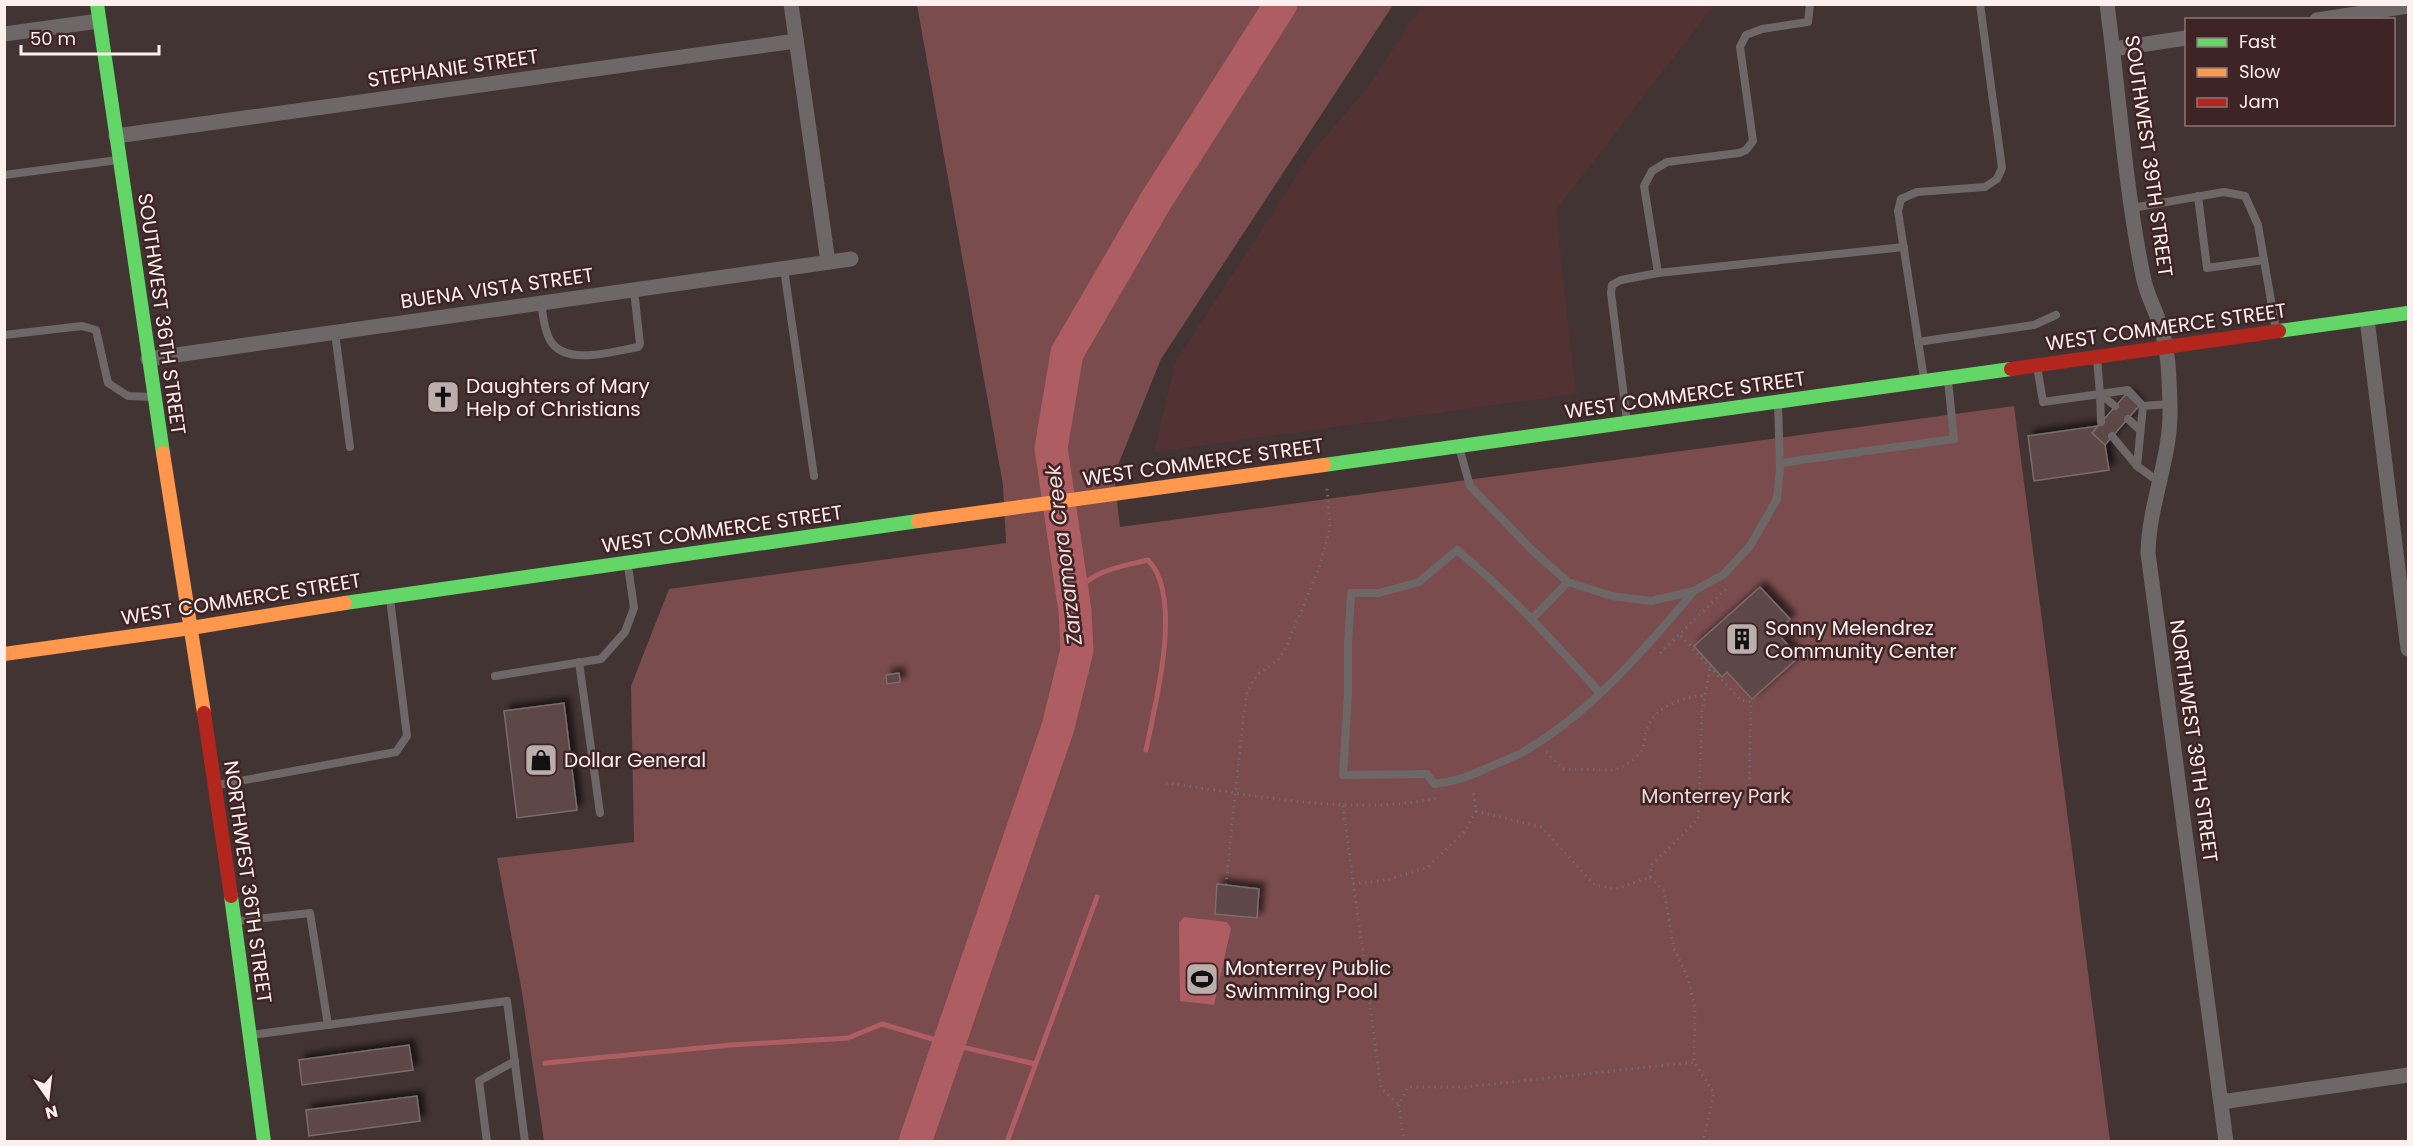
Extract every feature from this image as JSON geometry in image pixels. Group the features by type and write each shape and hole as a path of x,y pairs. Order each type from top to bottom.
{"main road":[{"name":"SOUTHWEST 36TH STREET","path":"97,4 148,359 191,628"},
{"name":"WEST COMMERCE STREET","path":"4,654 628,562 2409,313"},
{"name":"NORTHWEST 36TH STREET","path":"191,628 216,786 264,1142"}],"street":[{"path":"791,4 828,262"},
{"name":"SOUTHWEST 39TH STREET","path":"2107,4 2143,279 2161,326 2166,347"},
{"path":"2330,18 2409,6"},
{"path":"4,34 99,21"},
{"path":"2113,49 2185,38"},
{"name":"STEPHANIE STREET","path":"116,136 796,42"},
{"name":"BUENA VISTA STREET","path":"148,359 851,259"},
{"path":"2367,319 2409,648"},
{"name":"NORTHWEST 39TH STREET","path":"2166,347 2170,404 2168,449 2148,536 2149,570 2226,1142"},
{"path":"2221,1102 2409,1075"}],"lane":[{"path":"1659,273 1644,186 1652,171 1667,162 1739,153 1746,150 1753,141 1740,47 1746,35 1762,29 1808,22 1810,4"},
{"path":"1924,381 1898,211 1901,199 1917,192 1985,187 1996,179 2002,168 1980,4"},
{"path":"4,175 119,160"},
{"path":"2132,208 2224,192 2245,196 2258,225 2276,332"},
{"path":"2198,196 2207,268 2264,260"},
{"path":"1627,422 1611,285 1622,280 1659,273 1904,247"},
{"path":"784,268 814,476"},
{"path":"541,303 550,341 560,350 579,356 638,347 640,344 634,290"},
{"path":"1918,342 2034,325 2056,315"},
{"path":"4,335 82,326 96,330 108,383 128,396 154,397"},
{"path":"334,333 350,447"},
{"path":"2097,356 2101,422"},
{"path":"2037,365 2043,402 2128,390 2143,406"},
{"path":"1780,463 1954,439 1947,377"},
{"path":"2100,394 2115,406"},
{"path":"1459,446 1470,486 1533,551 1568,582 1612,596 1651,601 1694,591 1724,574 1750,546 1777,499 1780,463 1778,401"},
{"path":"2143,406 2170,404"},
{"path":"2137,465 2143,406"},
{"path":"2128,419 2140,430"},
{"path":"2112,436 2137,465 2160,483"},
{"path":"1599,692 1533,618 1498,584 1457,550 1419,582 1379,593 1351,594 1343,775 1427,774 1434,784 1457,782 1528,750 1576,714 1638,656 1694,591"},
{"path":"495,676 601,659 625,632 634,608 628,562"},
{"path":"1533,618 1568,582"},
{"path":"216,786 396,752 407,736 390,596"},
{"path":"579,663 600,813"},
{"path":"233,921 310,913 328,1025"},
{"path":"249,1036 507,1001 525,1142"},
{"path":"487,1142 479,1081 515,1062"}],"path":[{"path":"1226,885 1247,692 1256,676 1278,660 1284,652 1319,568 1330,528 1327,487"},
{"path":"1653,658 1729,586"},
{"path":"1668,621 1741,700 1751,702 1749,797 1699,796"},
{"path":"1650,877 1652,865 1698,819 1702,712 1710,667"},
{"path":"1553,745 1545,751 1563,769 1621,768 1634,759 1642,749 1648,725 1654,716 1676,702 1693,696 1705,696"},
{"path":"1166,783 1343,806 1392,804 1441,797"},
{"path":"1353,884 1388,880 1428,867 1466,830 1476,811 1473,790"},
{"path":"1343,806 1381,1088 1399,1105"},
{"path":"1476,811 1540,827 1595,885 1616,889 1650,877"},
{"path":"1650,877 1664,891 1674,949 1688,979 1695,1008 1694,1062 1714,1092 1703,1142"},
{"path":"1404,1142 1399,1105 1408,1087 1466,1087 1694,1062"}],"shaded area":[{"path":"1422,4 1714,5 1556,210 1576,394 1154,452 1176,361 1311,154 1368,87"},
{"path":"1184,917 1227,922 1231,928 1214,1005 1180,1001 1179,923"}],"green space":[{"name":"Monterrey Park","path":"917,5 1393,5 1161,359 1114,475 1120,527 2014,406 2110,1141 544,1141 522,992 497,858 634,842 631,686 669,589 1006,543 1003,485"}],"building":[{"path":"2126,394 2139,406 2105,445 2092,433"},
{"path":"2098,426 2092,433 2105,445 2109,470 2034,481 2028,436"},
{"name":"Sonny Melendrez Community Center","path":"1760,587 1790,619 1776,632 1799,657 1752,699 1727,672 1722,677 1694,646"},
{"path":"899,673 900,682 887,684 886,675"},
{"name":"Dollar General","path":"564,703 577,810 517,818 504,711"},
{"path":"1217,884 1259,889 1257,918 1215,914"},
{"path":"409,1045 413,1070 302,1085 299,1060"},
{"path":"417,1096 420,1121 309,1136 306,1110"}],"waterway":[{"name":"Zarzamora Creek","path":"915,1142 1058,727 1077,650 1075,611 1051,448 1067,353 1155,202 1281,4"},
{"path":"1073,595 1097,575 1148,560 1159,577 1166,624 1164,652 1146,750"},
{"path":"1007,1142 1097,897"},
{"path":"545,1063 731,1045 848,1038 882,1024 949,1044 1035,1064"}],"traffic: fast":[{"path":"97,4 163,453"},
{"path":"2279,331 2408,313"},
{"path":"1324,465 2011,369"},
{"path":"345,603 918,521"},
{"path":"231,896 264,1142"}],"traffic: slow":[{"path":"163,453 204,713"},
{"path":"918,521 1324,465"},
{"path":"4,654 191,628 345,603"}],"traffic: jam":[{"path":"2011,369 2279,331"},
{"path":"204,713 231,896"}],"place":[{"name":"Daughters of Mary Help of Christians","path":"443,397"},
{"name":"Sonny Melendrez Community Center","path":"1742,639"},
{"name":"Dollar General","path":"541,760"},
{"name":"Monterrey Public Swimming Pool","path":"1202,979"}]}
